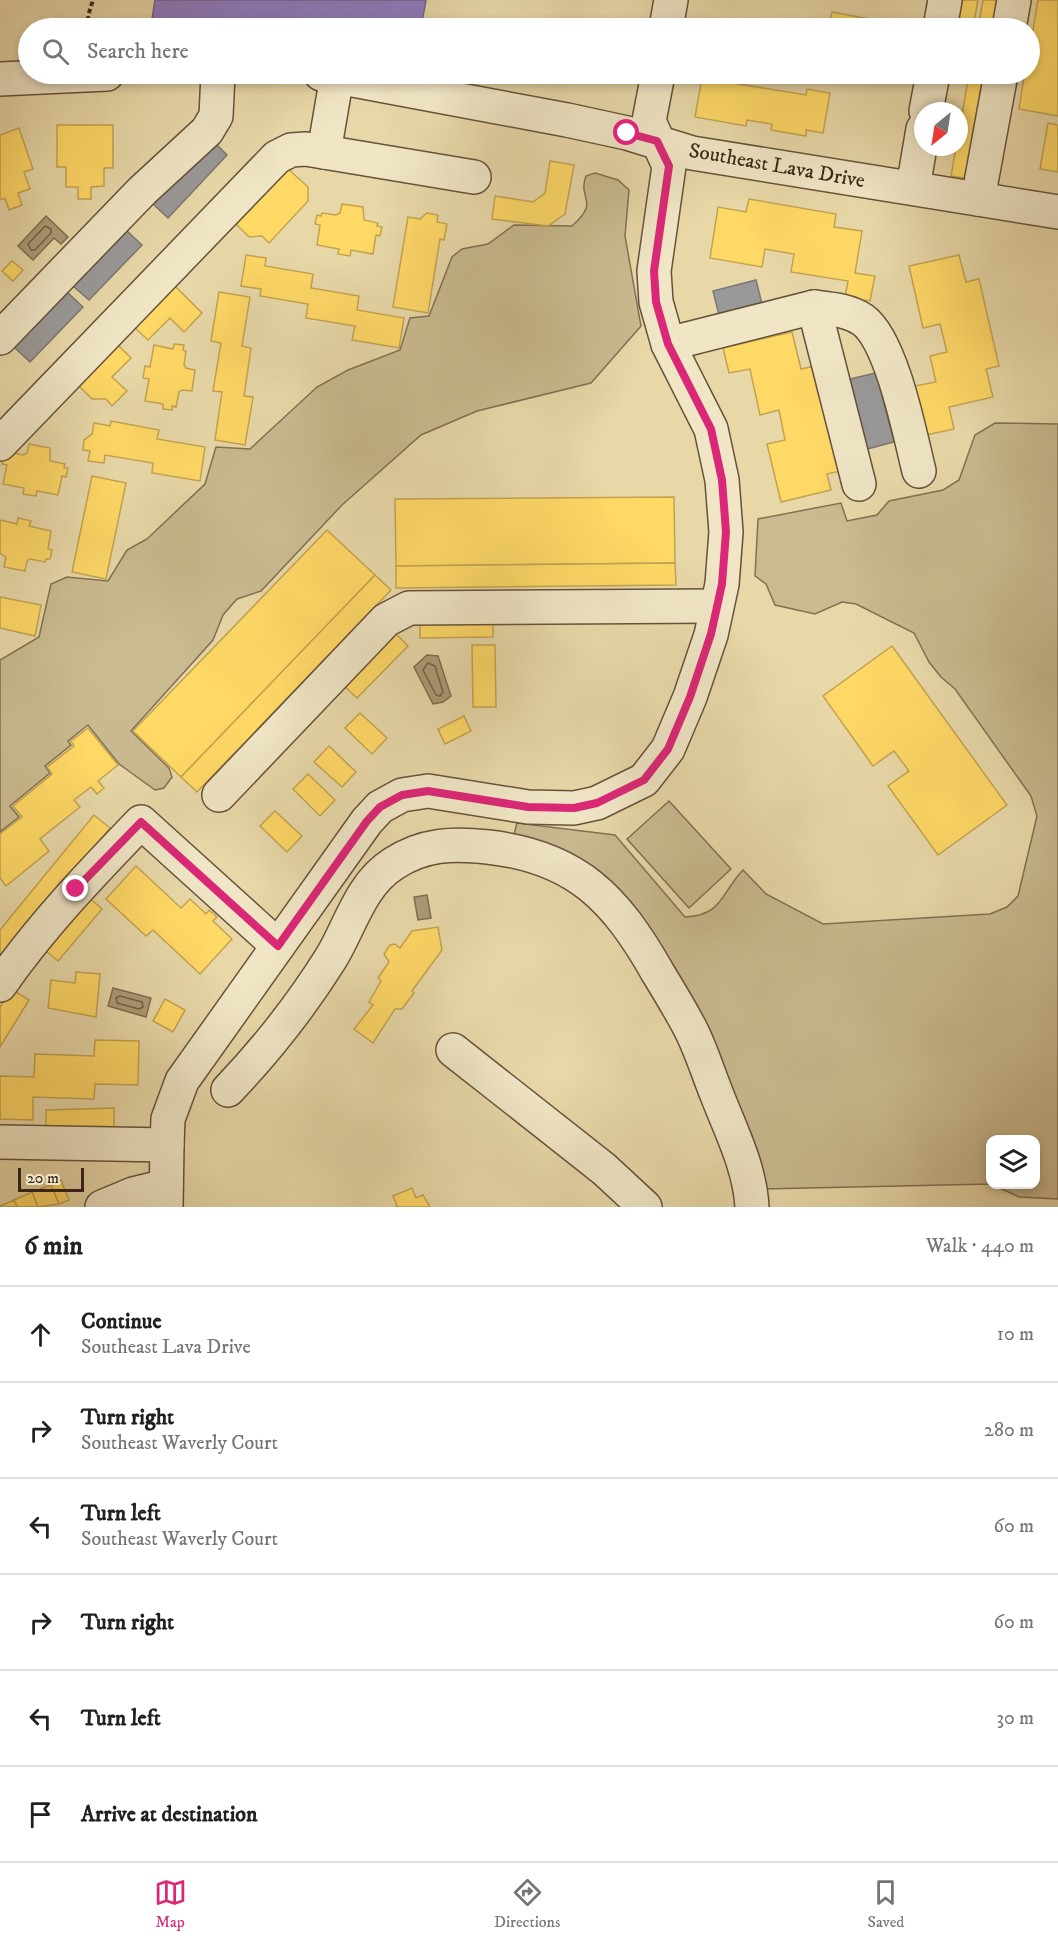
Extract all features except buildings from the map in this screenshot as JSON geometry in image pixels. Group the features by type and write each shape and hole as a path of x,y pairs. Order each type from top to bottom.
{"street":[{"path":"668,18 671,0"},
{"path":"942,18 945,0"},
{"path":"1011,18 1014,0"},
{"path":"0,79 18,78"},
{"path":"0,338 142,190 207,131 216,116 218,84"},
{"path":"324,152 328,84"},
{"name":"Southeast Lava Drive","path":"378,84 504,107 657,141 692,153 1058,212"},
{"path":"102,1207 133,1194 166,1196 168,1119 182,1081 367,821 380,807 402,795 428,791 528,807 574,808 619,794 644,780 668,749 690,697 711,634 722,584 726,532 722,480 711,429 668,344 656,302 654,271 669,166 649,122 656,84"},
{"path":"928,102 931,84"},
{"path":"978,199 999,84"},
{"path":"0,444 277,157 291,150 324,152 474,177"},
{"path":"913,188 918,156"},
{"path":"668,344 814,307 838,309 864,321 881,345 894,377 919,471"},
{"path":"814,307 859,484"},
{"path":"219,795 386,620 409,608 717,606"},
{"path":"0,985 22,953 76,889 141,822 278,946"},
{"path":"228,1090 295,1012 333,955 365,893 392,864 422,849 454,843 509,849 547,860 588,883 622,915 639,939 691,1029 742,1158 751,1192 752,1207"},
{"path":"453,1050 604,1169 645,1207"},
{"path":"0,1142 167,1145"}],"path":[{"path":"88,18 90,3 93,0"}],"shaded area":[{"path":"595,173 618,180 629,190 625,236 641,326 591,383 477,411 421,435 342,505 261,591 237,599 223,615 213,640 131,731 169,768 172,777 164,788 155,790 119,764 88,725 68,741 71,745 45,766 50,773 10,806 19,817 0,832 0,660 39,637 51,584 67,577 108,581 127,550 147,539 205,484 216,447 250,449 317,387 348,370 400,350 410,318 429,316 452,257 462,249 488,244 514,225 572,226 581,217 587,205 584,190 586,176"},
{"path":"995,423 1058,424 1058,1199 1019,1197 1002,1189 1040,1189 1040,1135 986,1135 986,1184 760,1189 659,963 512,842 517,823 615,835 685,917 714,908 743,870 766,894 823,924 990,914 1007,907 1018,896 1037,816 1031,796 955,689 929,662 914,633 856,604 842,602 815,614 775,605 766,584 755,576 758,519 841,503 847,521 877,515 889,501 943,490 959,480 975,435"},
{"path":"669,801 731,869 689,908 627,839"}],"water":[{"path":"46,216 68,237 61,244 54,238 33,260 18,246"},
{"path":"427,655 438,656 451,696 443,702 433,704 414,667"},
{"path":"427,895 431,918 418,920 414,897"},
{"path":"113,988 151,998 146,1017 108,1006"}],"route":[{"path":"76,889 141,822 278,946 367,821 380,807 402,795 428,791 528,807 574,808 597,803 644,780 668,749 690,697 711,634 722,584 726,532 722,480 711,429 668,344 656,302 654,271 669,166 657,141 627,133"}]}
